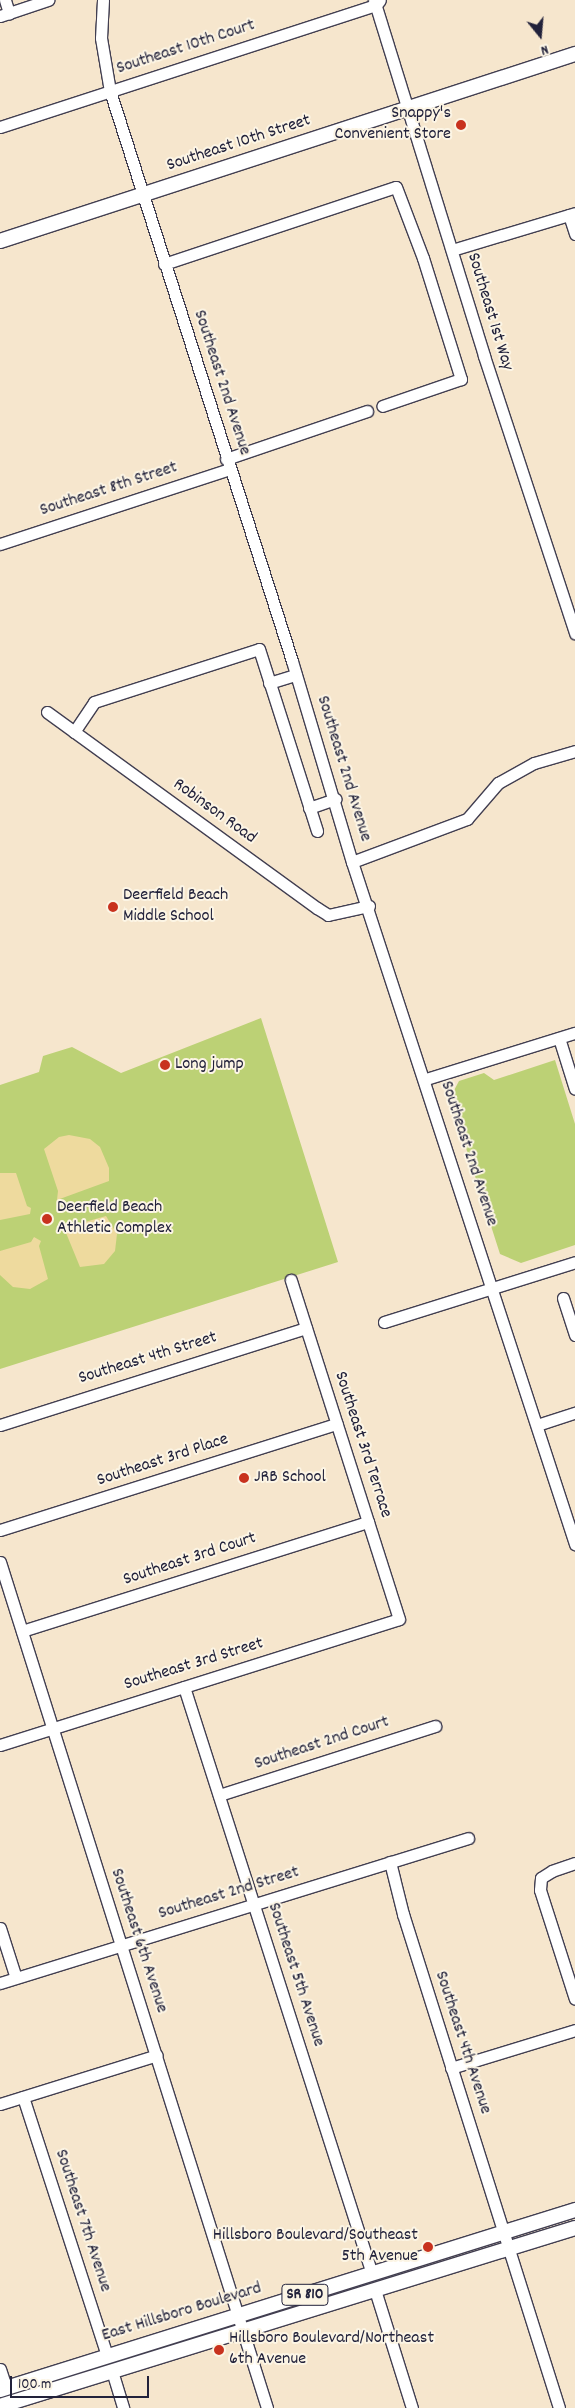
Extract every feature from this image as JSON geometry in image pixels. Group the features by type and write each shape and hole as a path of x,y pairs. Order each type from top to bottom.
{"main road":[{"name":"Southeast 10th Street","path":"0,241 575,54"},
{"name":"East Hillsboro Boulevard","path":"3,2389 575,2210"},
{"name":"East Hillsboro Boulevard","path":"0,2406 575,2228"},
{"path":"59,2388 62,2379 73,2367"}],"street":[{"path":"6,0 5,14 48,0"},
{"name":"Southeast 2nd Avenue","path":"103,0 101,38 110,91 296,675 352,862 426,1079 575,1544"},
{"name":"Southeast 10th Court","path":"0,127 377,2"},
{"name":"Southeast 1st Way","path":"377,2 486,365 575,633"},
{"path":"164,264 396,187 423,258 460,379 382,406"},
{"path":"452,250 572,214 575,234"},
{"name":"Southeast 8th Street","path":"0,544 228,464 366,411"},
{"path":"74,732 94,702 258,649 317,831"},
{"path":"269,683 296,675"},
{"name":"Robinson Road","path":"47,712 317,908 328,914 368,906"},
{"path":"352,862 467,819 498,783 534,763 575,751"},
{"path":"309,808 334,799"},
{"path":"426,1079 575,1033"},
{"path":"558,1038 575,1090"},
{"path":"384,1322 575,1262"},
{"name":"Southeast 3rd Terrace","path":"291,1280 399,1619"},
{"path":"563,1298 575,1335"},
{"name":"Southeast 4th Street","path":"0,1425 306,1328"},
{"path":"537,1425 575,1414"},
{"name":"Southeast 3rd Place","path":"0,1530 336,1424"},
{"name":"Southeast 3rd Court","path":"22,1631 368,1522"},
{"name":"Southeast 6th Avenue","path":"0,1562 267,2408"},
{"name":"Southeast 3rd Street","path":"0,1745 399,1619"},
{"name":"Southeast 5th Avenue","path":"184,1687 372,2274"},
{"name":"Southeast 2nd Court","path":"219,1795 435,1726"},
{"name":"Southeast 2nd Street","path":"0,1983 468,1838"},
{"name":"Southeast 4th Avenue","path":"390,1862 451,2068 558,2408"},
{"path":"575,1863 552,1871 541,1878 540,1890 575,1999"},
{"path":"0,1928 16,1978"},
{"path":"451,2068 575,2030"},
{"path":"0,2104 157,2055"},
{"name":"Southeast 7th Avenue","path":"23,2097 107,2356"},
{"path":"375,2290 412,2408"},
{"path":"0,2369 3,2389"},
{"path":"112,2372 122,2408"}],"green space":[{"path":"261,1018 338,1262 0,1369 0,1085 39,1072 43,1056 72,1047 121,1073"},
{"path":"555,1060 575,1124 575,1245 521,1263 500,1254 450,1098 459,1081 484,1073 494,1080"}],"sand":[{"path":"69,1135 90,1139 100,1147 109,1168 109,1181 57,1200 58,1191 44,1149 59,1137"},
{"path":"0,1173 16,1173 27,1206 31,1208 30,1214 0,1220"},
{"path":"106,1216 117,1234 115,1251 104,1264 80,1267 64,1228"},
{"path":"34,1237 41,1241 39,1246 48,1279 30,1289 13,1287 0,1275 0,1251 31,1242"}],"place":[{"name":"Snappy's Convenient Store","path":"461,125"},
{"name":"Deerfield Beach Middle School","path":"113,907"},
{"name":"Long jump","path":"165,1065"},
{"name":"Deerfield Beach Athletic Complex","path":"47,1219"},
{"name":"JRB School","path":"244,1478"},
{"name":"Hillsboro Boulevard/Southeast 5th Avenue","path":"428,2247"},
{"name":"Hillsboro Boulevard/Northeast 6th Avenue","path":"219,2350"}]}
